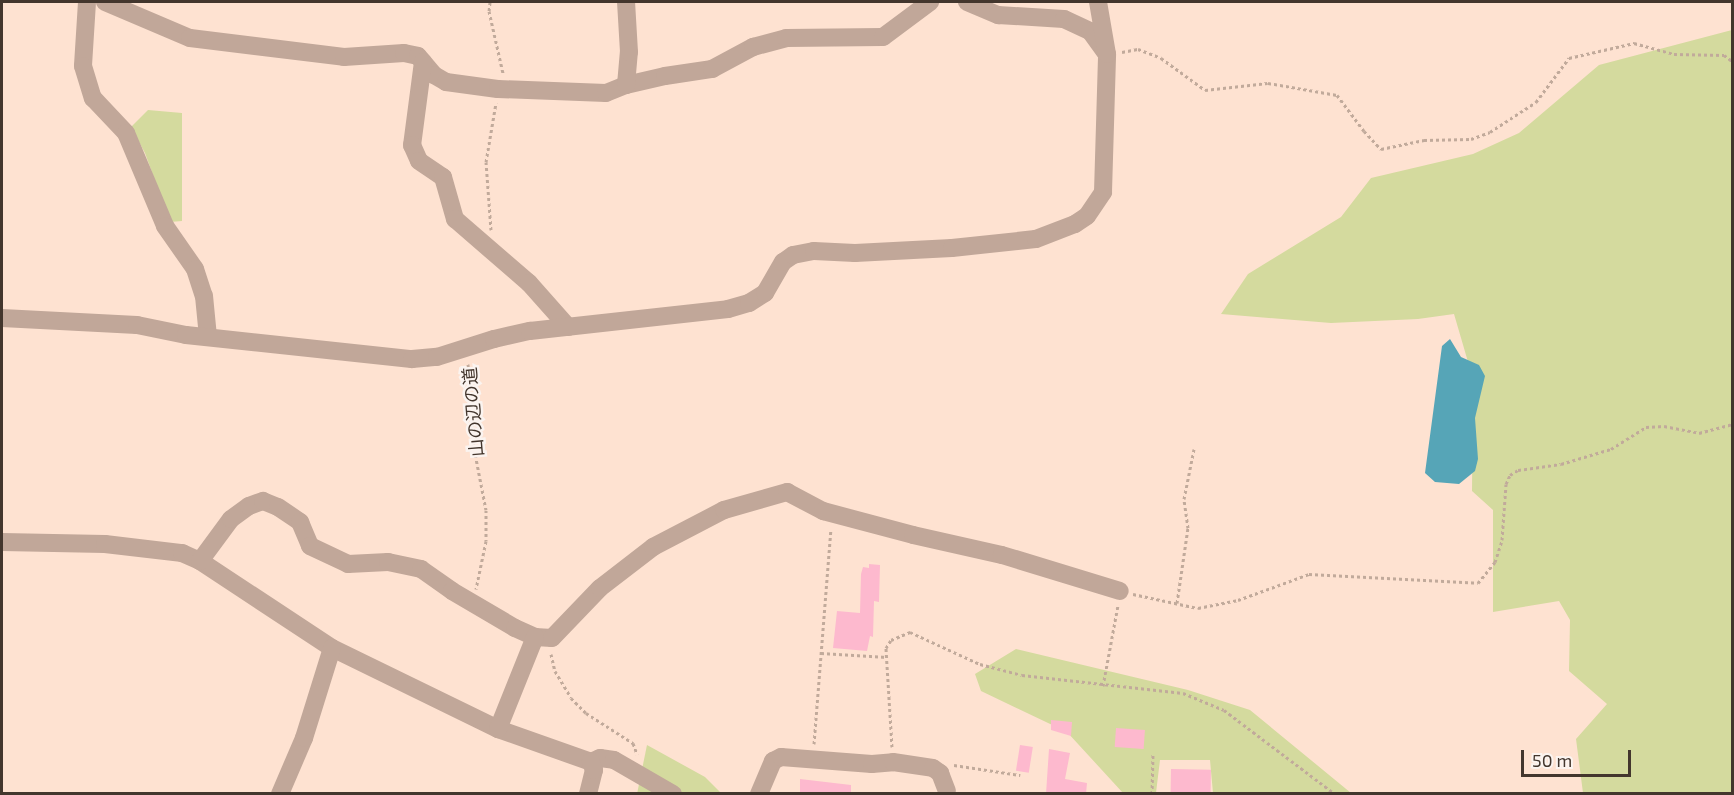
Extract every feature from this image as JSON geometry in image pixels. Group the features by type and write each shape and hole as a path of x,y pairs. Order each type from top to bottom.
{"street":[{"path":"87,2 83,66 93,98 126,133 165,226 195,268 204,296 208,337"},
{"path":"105,2 190,38 344,57 404,53 418,56 434,75 446,82 498,89 606,93 626,85 712,69 753,47 786,38 873,39 883,37 930,2"},
{"path":"626,2 628,52 626,85"},
{"path":"967,2 998,15 1064,19 1090,31 1107,54"},
{"path":"1098,2 1107,54"},
{"name":"山の辺の道","path":"467,347 530,331 728,309 749,303 765,293 783,262 793,255 814,251 855,253 952,248 1036,239 1075,225 1087,216 1103,192 1107,54"},
{"path":"423,62 412,145 419,161 443,177 455,219 528,283 568,327"},
{"path":"2,318 137,325 208,337 412,359 437,357 467,347"},
{"path":"200,561 231,519 249,506 263,501 278,507 300,522 310,546 348,564 388,562 421,568 474,605 535,637 552,638 600,588 653,547 723,510 787,492 833,513 913,536 1002,555 1120,591"},
{"path":"2,542 105,544 182,553 200,561 332,648 498,729 591,762 600,758 614,760 673,794"},
{"path":"498,729 535,637"},
{"path":"280,794 304,738 332,648"},
{"path":"759,794 773,761 782,757 813,761 892,762 933,768 940,773 947,791"},
{"path":"588,794 594,770 591,762"}],"path":[{"path":"489,249 492,218 486,162 498,89 503,74 489,11 490,2"},
{"path":"1107,54 1138,50 1161,58 1205,90 1268,83 1337,95 1381,149 1424,140 1471,139 1490,132 1536,102 1569,58 1634,43 1674,54 1724,55 1732,62"},
{"name":"山の辺の道","path":"467,347 473,443 486,510 486,542 474,605"},
{"path":"1103,686 1120,591 1198,608 1238,600 1309,574 1478,583 1496,562 1502,540 1506,484 1510,475 1518,470 1561,464 1611,449 1646,427 1664,426 1699,433 1732,424"},
{"path":"1177,603 1188,528 1184,499 1194,449"},
{"path":"813,761 833,513"},
{"path":"892,762 886,648 891,640 910,632 991,667 1022,675 1103,686 1183,693 1224,710 1335,794"},
{"path":"821,653 886,657"},
{"path":"551,654 555,671 571,698 586,713 633,743 639,752 629,769"},
{"path":"1152,794 1153,754"},
{"path":"933,768 943,763 1020,775"}],"green space":[{"path":"1732,30 1732,793 1583,793 1576,739 1607,704 1569,671 1570,620 1559,601 1493,612 1493,510 1472,491 1473,379 1454,314 1418,319 1331,323 1221,314 1248,274 1341,217 1371,178 1473,154 1519,133 1599,65"},
{"path":"148,110 182,113 182,221 170,222 145,153 131,127"},
{"path":"1016,649 1188,690 1250,710 1351,793 1213,793 1210,760 1160,760 1156,793 1123,793 1067,732 981,691 975,674"},
{"path":"647,745 705,777 721,793 637,794"}],"water":[{"path":"1450,339 1461,357 1479,365 1485,376 1475,418 1478,459 1475,471 1459,484 1435,482 1425,473 1442,346"}],"building":[{"path":"869,564 880,565 879,602 874,601 873,637 870,636 867,651 833,648 837,611 860,613 861,574 863,567 869,568"},
{"path":"1051,720 1072,722 1071,736 1051,730"},
{"path":"1116,728 1145,730 1144,749 1115,747"},
{"path":"1020,745 1033,747 1029,773 1016,771"},
{"path":"1049,749 1070,753 1065,779 1087,783 1086,794 1046,794"},
{"path":"1171,769 1211,770 1211,794 1171,794"},
{"path":"800,779 851,785 851,794 800,794"}]}
